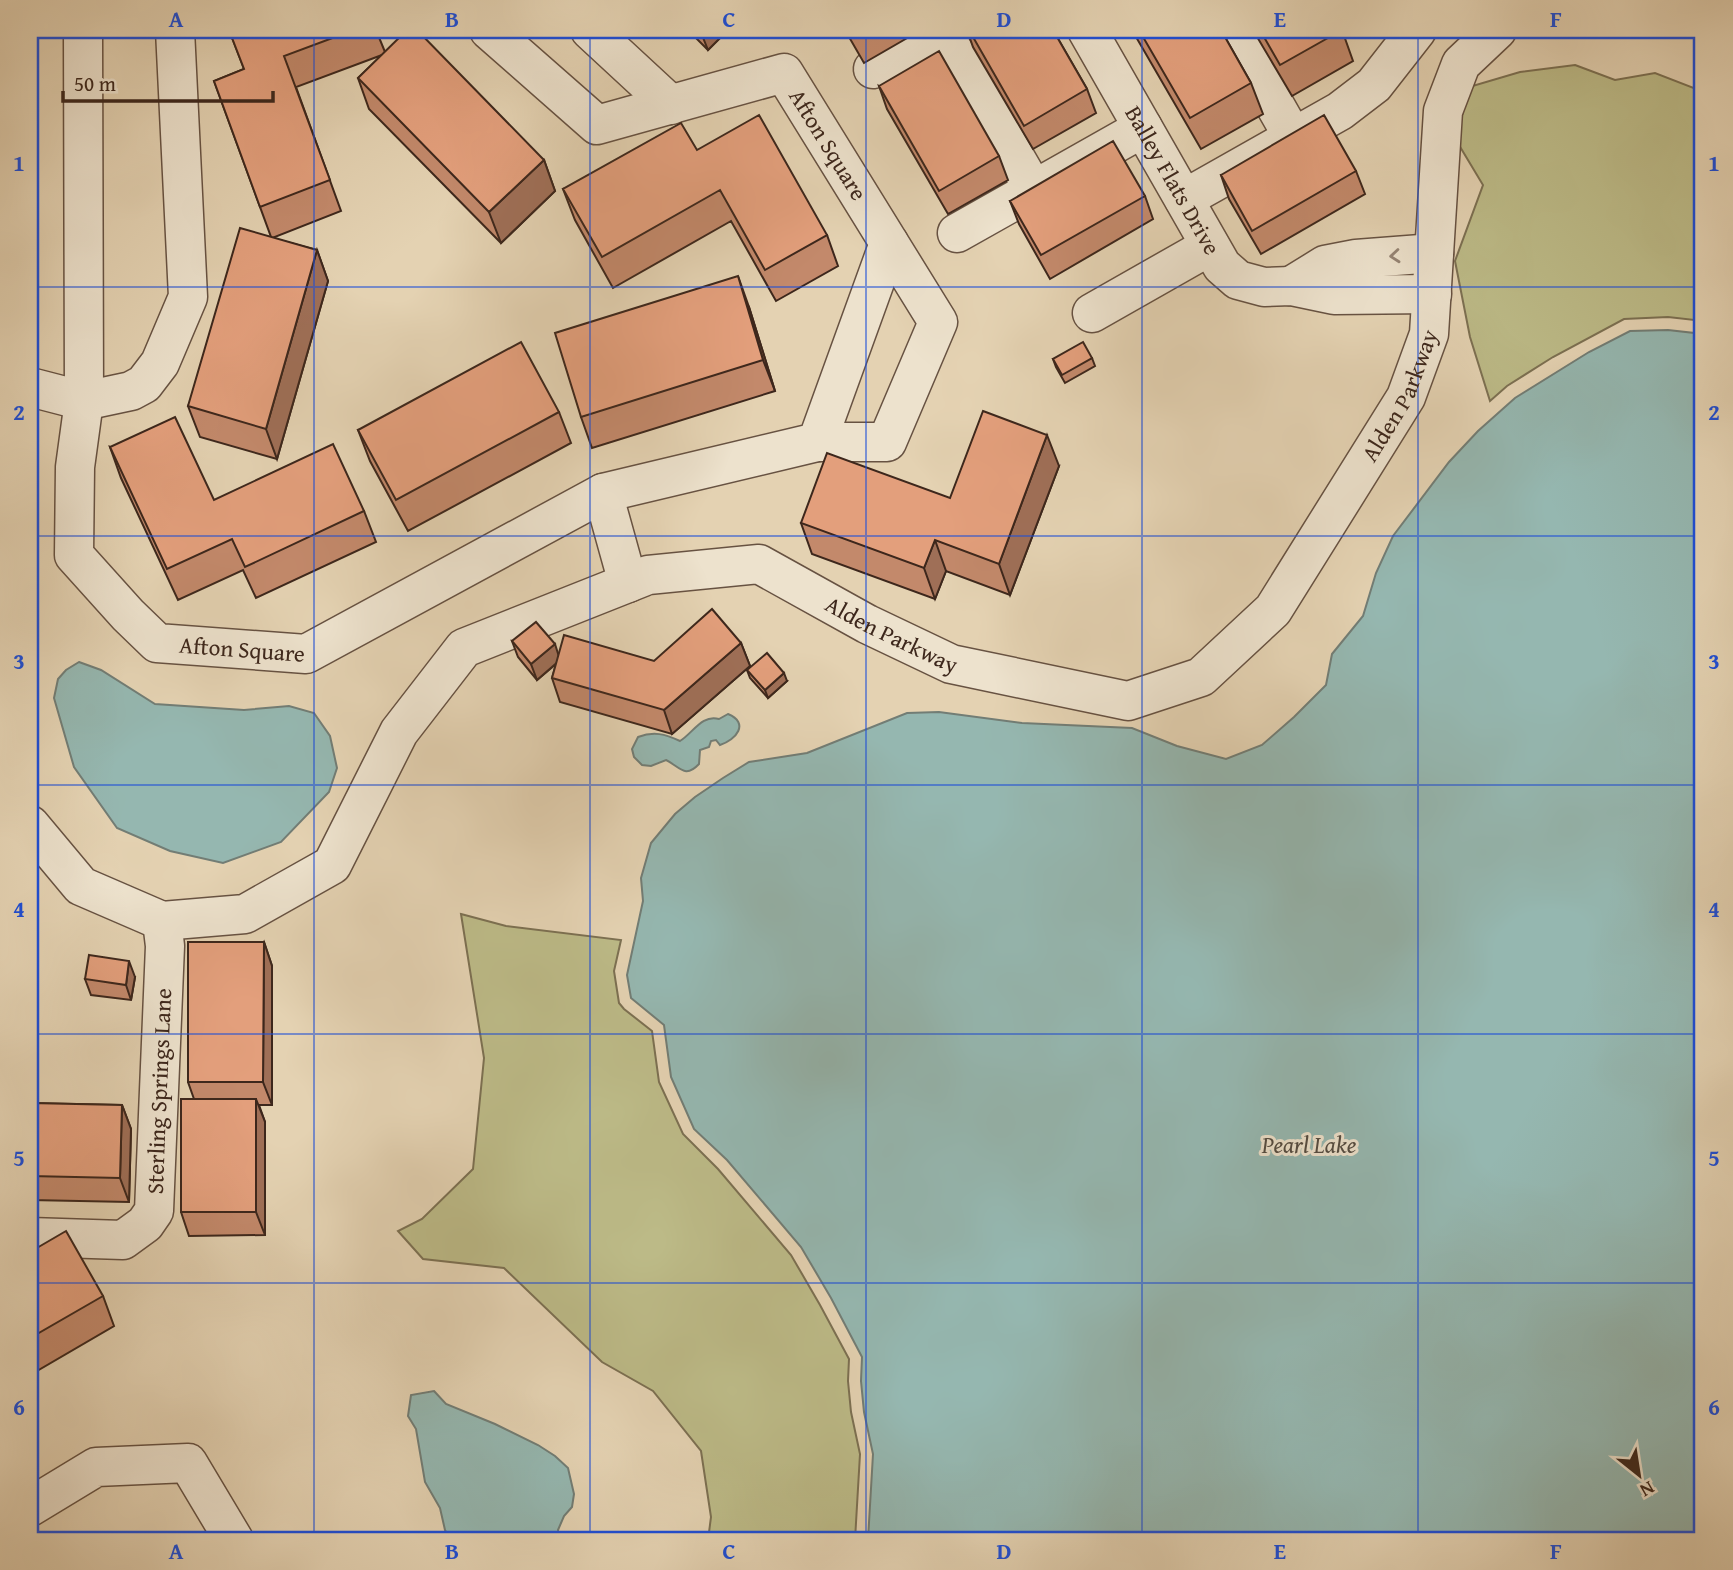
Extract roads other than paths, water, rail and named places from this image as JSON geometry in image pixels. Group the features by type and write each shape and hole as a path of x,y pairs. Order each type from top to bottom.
{"street":[{"name":"Afton Square","path":"83,30 85,401 75,467 74,555 157,643 306,654 614,489 817,442 887,442 938,322 784,73 597,125 489,30"},
{"path":"30,387 85,401 131,391 144,384 160,363 188,298 175,30"},
{"path":"590,30 671,105"},
{"path":"873,69 943,30 1034,190"},
{"name":"Balley Flats Drive","path":"1087,30 1222,266 1238,280 1264,287 1291,286 1334,295 1432,294"},
{"path":"1231,30 1293,137"},
{"path":"1184,199 1340,111 1374,85 1417,30"},
{"name":"Alden Parkway","path":"30,825 81,886 163,934 245,914 332,865 399,732 464,648 638,579 760,564 867,624 951,664 1128,701 1201,677 1273,610 1406,397 1429,334 1443,111 1461,64 1497,30"},
{"path":"957,233 1143,128"},
{"path":"817,442 889,243"},
{"path":"1092,313 1210,246"},
{"path":"1291,286 1325,265 1434,253"},
{"path":"614,489 638,579"},
{"name":"Sterling Springs Lane","path":"30,1237 124,1240 145,1224 154,1211 163,934"},
{"path":"30,1507 96,1467 188,1463 234,1540"}],"water":[{"name":"Pearl Lake","path":"1668,330 1703,334 1703,1540 868,1540 873,1454 864,1412 862,1357 801,1247 727,1160 694,1129 671,1077 664,1025 631,998 627,975 643,901 641,878 651,843 675,814 695,797 749,762 807,753 907,713 939,712 1022,723 1132,728 1177,746 1226,759 1262,745 1326,685 1332,654 1363,616 1376,573 1393,536 1449,462 1478,431 1515,398 1589,352 1630,331"},
{"path":"79,662 101,670 155,704 244,710 289,706 314,713 330,736 337,768 329,792 281,842 223,863 170,851 117,828 74,767 54,698 58,679"},
{"path":"728,714 738,722 738,731 726,743 720,745 716,740 711,741 709,747 700,750 699,764 690,771 682,770 666,760 651,766 642,765 634,757 632,749 638,737 659,734 680,741 708,719 719,719"},
{"path":"434,1391 446,1404 538,1445 568,1468 574,1494 572,1507 564,1516 558,1530 559,1540 451,1540 445,1530 440,1508 425,1482 416,1429 408,1416 411,1395"}]}
